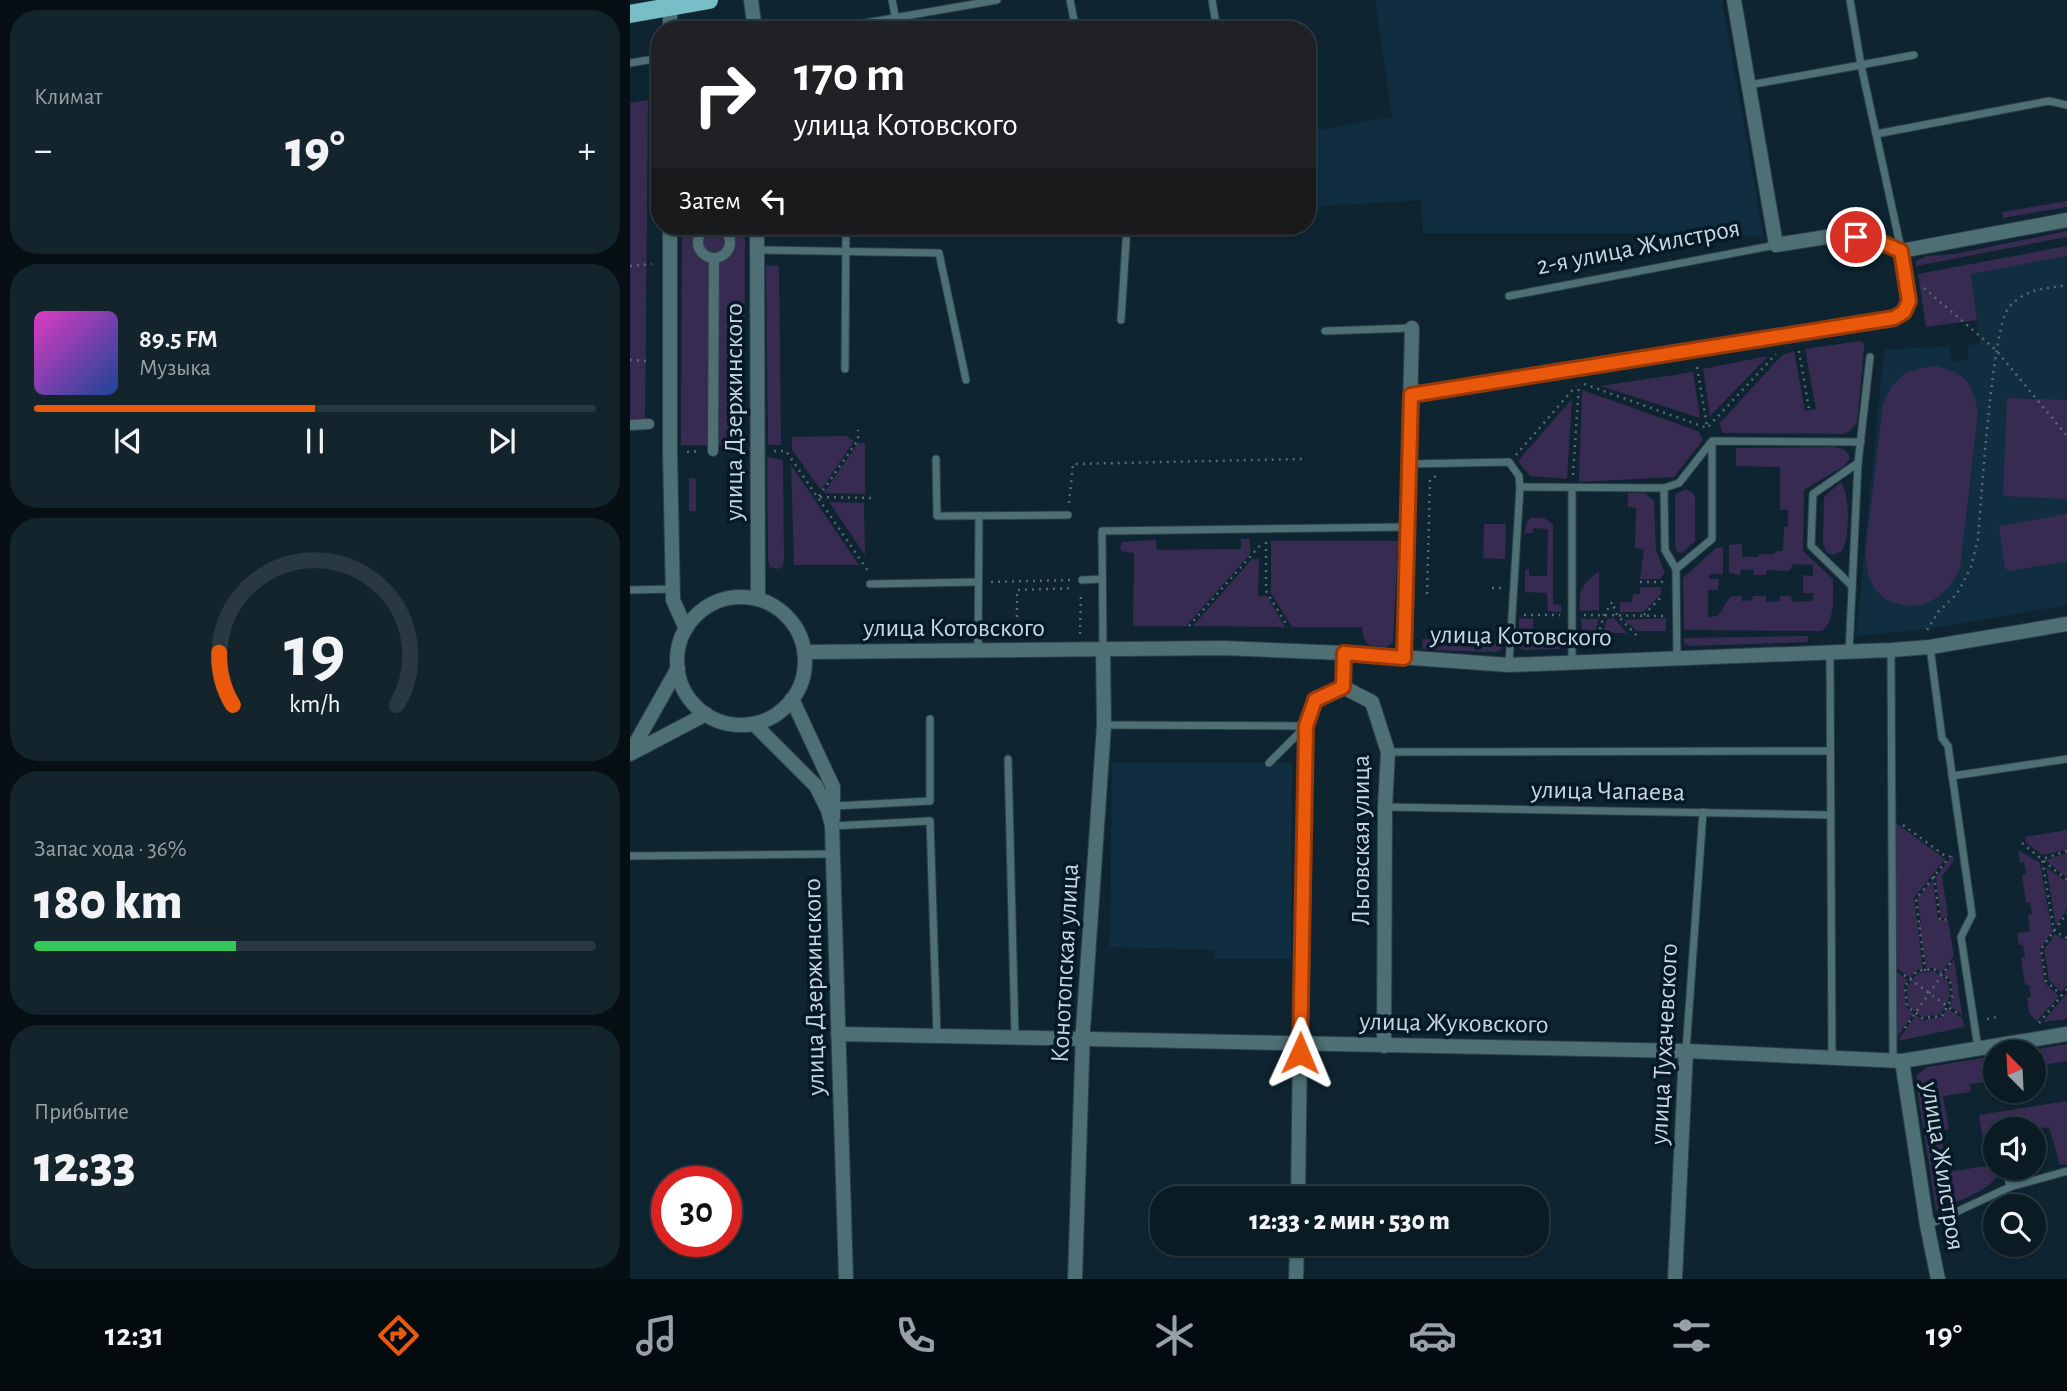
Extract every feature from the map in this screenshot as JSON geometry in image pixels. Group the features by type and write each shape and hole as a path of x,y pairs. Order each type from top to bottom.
{"main road":[{"path":"630,14 670,3 709,0"}],"street":[{"path":"751,0 754,21"},
{"path":"1734,0 1776,245 1839,235 1873,239 1901,251 2067,220"},
{"path":"670,3 670,21"},
{"path":"670,235 673,600 686,629"},
{"path":"700,235 697,243 703,254 714,258 725,254 730,243 728,235"},
{"name":"улица Дзержинского","path":"757,235 758,599"},
{"path":"1411,395 1894,318 1904,312 1909,301 1901,251"},
{"path":"713,451 714,258"},
{"path":"1404,658 1412,328"},
{"path":"630,425 649,424"},
{"path":"737,597 758,599 778,608 793,622 803,642 806,663 801,684 792,699 774,716 754,724 732,724 706,714 683,688 678,668 679,648 686,629 699,613 716,602 737,597"},
{"name":"улица Котовского","path":"804,652 1223,648 1344,653 1509,665 1891,650 1928,641 2067,624"},
{"name":"Конотопская улица","path":"1076,1279 1083,1039 1104,725 1103,651"},
{"path":"1343,687 1344,653"},
{"path":"630,753 678,668"},
{"name":"Льговская улица","path":"1343,687 1372,702 1388,752 1385,807 1384,1046"},
{"path":"792,699 833,787 831,808"},
{"path":"630,753 706,714"},
{"name":"улица Дзержинского","path":"754,724 816,786 831,808 846,1279"},
{"name":"улица Жуковского","path":"838,1034 1686,1051 1898,1061 2067,1034"},
{"path":"1297,1186 1300,1044"},
{"name":"улица Тухачевского","path":"1675,1279 1686,1051"},
{"name":"улица Жилстроя","path":"1898,1061 1938,1279"},
{"path":"1296,1279 1297,1256"}],"lane":[{"path":"892,0 896,21"},
{"path":"878,21 997,0"},
{"path":"1070,0 1074,21"},
{"path":"1212,0 1216,21"},
{"path":"1850,0 1861,65 1901,251"},
{"path":"1748,85 1914,55"},
{"path":"630,63 651,60"},
{"path":"1876,134 2049,101 2067,105"},
{"path":"845,369 846,235"},
{"path":"1121,320 1126,235"},
{"name":"2-я улица Жилстроя","path":"1509,296 1776,245"},
{"path":"757,250 939,253 966,380"},
{"path":"1325,331 1412,328"},
{"path":"1849,653 1857,463 1870,357"},
{"path":"1712,441 1861,442"},
{"path":"1520,487 1664,488 1679,483 1712,441"},
{"path":"1676,569 1712,539 1712,441"},
{"path":"936,459 937,516 1068,515"},
{"path":"1409,464 1509,463 1519,476 1509,665"},
{"path":"1853,586 1811,546 1813,494 1857,463"},
{"path":"1572,488 1572,663"},
{"path":"1664,488 1665,550 1676,569 1677,659"},
{"path":"978,651 979,516"},
{"path":"1103,651 1102,531 1408,527"},
{"path":"1082,580 1102,579"},
{"path":"870,584 978,582"},
{"path":"630,590 673,589"},
{"path":"1928,641 1942,738 1948,746 1972,915 1961,937 1978,1048"},
{"path":"1891,650 1893,1045 1898,1061"},
{"path":"1830,654 1832,1057"},
{"path":"1300,1044 1306,726 1315,700 1343,687"},
{"path":"831,808 930,801 930,719"},
{"path":"1104,725 1306,726"},
{"path":"1269,763 1306,726"},
{"path":"1388,752 1830,751"},
{"path":"1009,759 1015,1038"},
{"path":"1952,776 2067,759"},
{"name":"улица Чапаева","path":"1385,807 1830,815"},
{"name":"улица Тухачевского","path":"1686,1051 1703,812"},
{"path":"832,826 930,821 937,1036"},
{"path":"630,856 834,853"},
{"path":"1927,1225 2010,1187 2067,1171"},
{"path":"2009,1180 2010,1187"}],"path":[{"path":"630,266 652,264"},
{"path":"1905,272 1996,351 2067,436"},
{"path":"1928,641 1938,612 1957,594 1971,567 1996,351 2007,310 2026,292 2067,285"},
{"path":"1796,334 1809,409"},
{"path":"1707,428 1796,334"},
{"path":"1695,350 1707,428 1712,441"},
{"path":"630,360 650,361"},
{"path":"1579,382 1707,428"},
{"path":"1509,463 1579,382"},
{"path":"1572,488 1579,382"},
{"path":"858,430 858,440 819,497 873,498"},
{"path":"1068,515 1073,464 1303,459"},
{"path":"1427,594 1430,480 1440,474"},
{"path":"1189,626 1266,539 1266,591 1288,626"},
{"path":"978,582 1082,580"},
{"path":"1640,582 1675,582"},
{"path":"1644,615 1675,582"},
{"path":"1017,624 1017,590 1082,588 1082,634 1069,634"},
{"path":"1598,636 1604,615 1612,602 1617,615 1636,636"},
{"path":"1892,818 1948,858"},
{"path":"1925,971 1916,899 1961,842"},
{"path":"2022,843 2067,880"},
{"path":"2042,859 2067,851"},
{"path":"2042,859 2054,931"},
{"path":"1934,876 1940,920 1948,919"},
{"path":"2062,996 2046,981 2041,949 2067,912"},
{"path":"2054,931 2067,938"},
{"path":"1893,1045 1954,958"},
{"path":"1892,967 1962,1017"},
{"path":"1934,970 1950,980 1952,997 1942,1016 1922,1018 1907,1006 1905,986 1917,971 1925,971 1934,970"},
{"path":"2039,1023 2067,989"}],"shaded area":[{"path":"1375,0 1722,0 1764,238 1727,233 1423,233 1421,200 1316,206 1316,130 1392,117"},
{"path":"648,100 645,420 630,420 630,103"},
{"path":"2067,201 2067,207 2003,218 2002,212"},
{"path":"2067,231 2067,237 1916,266 1916,261 1927,256 1955,254"},
{"path":"682,235 745,235 744,446 681,445"},
{"path":"2067,246 2067,256 1971,274 1977,320 1926,327 1918,274"},
{"path":"2067,256 2067,605 1927,629 1856,636 1884,350 1949,346 1952,362 1969,359 1967,345 1980,344 1971,274"},
{"path":"766,265 779,266 781,445 768,445"},
{"path":"1860,341 1864,343 1864,349 1857,422 1850,431 1844,434 1723,433 1719,424 1782,355 1794,351 1805,411 1816,409 1805,349"},
{"path":"1768,356 1710,416 1703,369"},
{"path":"1935,366 1954,372 1966,380 1973,392 1978,411 1960,569 1936,599 1909,606 1892,602 1878,593 1870,577 1865,554 1883,405 1892,387 1902,376"},
{"path":"1693,372 1700,418 1601,386"},
{"path":"1582,390 1698,431 1703,440 1674,477 1579,482"},
{"path":"2007,398 2067,400 2067,499 2003,496"},
{"path":"1572,399 1567,479 1530,476 1518,461"},
{"path":"846,436 854,441 821,490 792,450 792,437"},
{"path":"858,443 865,443 865,494 824,493"},
{"path":"1736,448 1844,449 1849,460 1844,466 1804,490 1803,551 1833,579 1833,607 1830,620 1822,631 1684,630 1683,578 1716,548 1723,547 1723,574 1709,574 1709,579 1719,579 1718,590 1708,590 1708,617 1718,616 1730,597 1741,595 1742,601 1752,600 1753,596 1766,596 1766,602 1779,601 1780,596 1790,596 1793,602 1812,601 1814,593 1803,593 1803,575 1813,576 1813,565 1793,564 1789,571 1767,570 1766,575 1753,575 1754,570 1741,569 1740,575 1729,573 1729,545 1742,544 1742,557 1775,554 1775,551 1783,551 1784,527 1788,527 1788,510 1780,510 1780,467 1736,466"},
{"path":"767,457 783,460 784,560 779,569 770,567 768,561"},
{"path":"791,465 859,565 794,565"},
{"path":"689,478 696,479 696,511 689,511"},
{"path":"730,479 737,479 737,511 729,511"},
{"path":"1841,482 1846,497 1848,526 1842,551 1833,555 1827,553 1823,544 1824,497"},
{"path":"1685,489 1695,497 1695,541 1682,553 1677,552 1675,546 1675,500 1676,494"},
{"path":"1628,493 1645,493 1654,501 1656,551 1665,573 1660,579 1640,579 1644,549 1635,548 1636,508 1628,507"},
{"path":"829,502 864,503 865,555"},
{"path":"2067,514 2067,561 2009,571 2005,568 1999,526"},
{"path":"1531,518 1544,518 1553,524 1553,604 1561,605 1562,612 1548,611 1547,593 1525,592 1525,570 1529,570 1529,576 1547,576 1548,529 1533,528 1533,533 1524,533"},
{"path":"1484,524 1506,524 1505,559 1483,558"},
{"path":"1241,539 1250,539 1250,554 1186,626 1133,626 1134,553 1121,551 1122,542 1156,540 1157,550 1241,549"},
{"path":"1271,541 1398,541 1393,642 1386,647 1368,645 1363,637 1362,627 1292,627 1271,593"},
{"path":"1252,559 1259,559 1258,596 1267,596 1285,627 1193,626"},
{"path":"1599,571 1599,610 1580,611 1582,588"},
{"path":"1640,587 1661,587 1661,594 1643,612 1620,612 1620,602 1632,602 1633,594 1640,594"},
{"path":"1519,618 1533,619 1533,633 1519,632"},
{"path":"1614,618 1627,633 1603,633 1607,619"},
{"path":"1666,618 1666,631 1637,631 1624,620"},
{"path":"1581,619 1599,619 1595,632 1582,632"},
{"path":"1017,624 1017,639 998,640 998,625"},
{"path":"1808,636 1808,642 1689,646 1684,643 1684,638"},
{"path":"1422,639 1504,641 1500,651 1496,652 1427,650 1423,648"},
{"path":"1516,641 1565,641 1560,649 1523,650"},
{"path":"1112,763 1292,763 1291,959 1215,959 1214,950 1110,947"},
{"path":"1893,821 1945,859 1914,898 1923,969 1917,970 1910,978 1894,966"},
{"path":"2067,830 2067,850 2042,855 2026,842 2025,837"},
{"path":"2018,850 2040,863 2052,931 2040,949 2045,983 2059,996 2037,1021 2029,1013 2027,998 2031,997 2029,985 2025,985 2021,958 2025,957 2017,933 2030,931 2028,915 2032,914 2030,902 2026,903 2022,875 2026,874"},
{"path":"2067,853 2067,878 2046,860"},
{"path":"1953,855 1954,860 1942,876 1948,917 1941,918 1936,877"},
{"path":"2046,867 2067,882 2067,909 2056,926"},
{"path":"1933,880 1938,920 1948,920 1954,956 1941,973 1934,968 1926,969 1919,923 1917,899"},
{"path":"2055,934 2067,941 2067,985 2061,992 2049,980 2044,950"},
{"path":"1954,959 1962,1015 1949,1005 1953,997 1951,980 1943,975"},
{"path":"1894,970 1908,980 1904,985 1906,1007 1914,1013 1894,1041"},
{"path":"1934,971 1948,981 1950,996 1941,1014 1923,1017 1908,1006 1907,986 1918,973"},
{"path":"2067,993 2067,1019 2043,1022"},
{"path":"1947,1008 1963,1019 1964,1027 1898,1041 1916,1015 1922,1020 1942,1017"},
{"path":"2067,1044 2067,1061 2046,1064 2046,1048"},
{"path":"1983,1058 1983,1082 1970,1084 1971,1092 1943,1096 1949,1129 1941,1131 1947,1172 1983,1167 1983,1180 1994,1180 1975,1194 1936,1210 1916,1082 1917,1075 1927,1067"},
{"path":"2067,1101 2067,1164 2060,1165 2049,1127 2046,1127 2046,1117 1983,1117 1983,1140 1979,1115"}],"route":[{"path":"1300,1053 1306,726 1315,700 1343,687 1344,653 1404,658 1411,395 1894,318 1904,312 1909,301 1901,251 1873,239 1856,237"}]}
